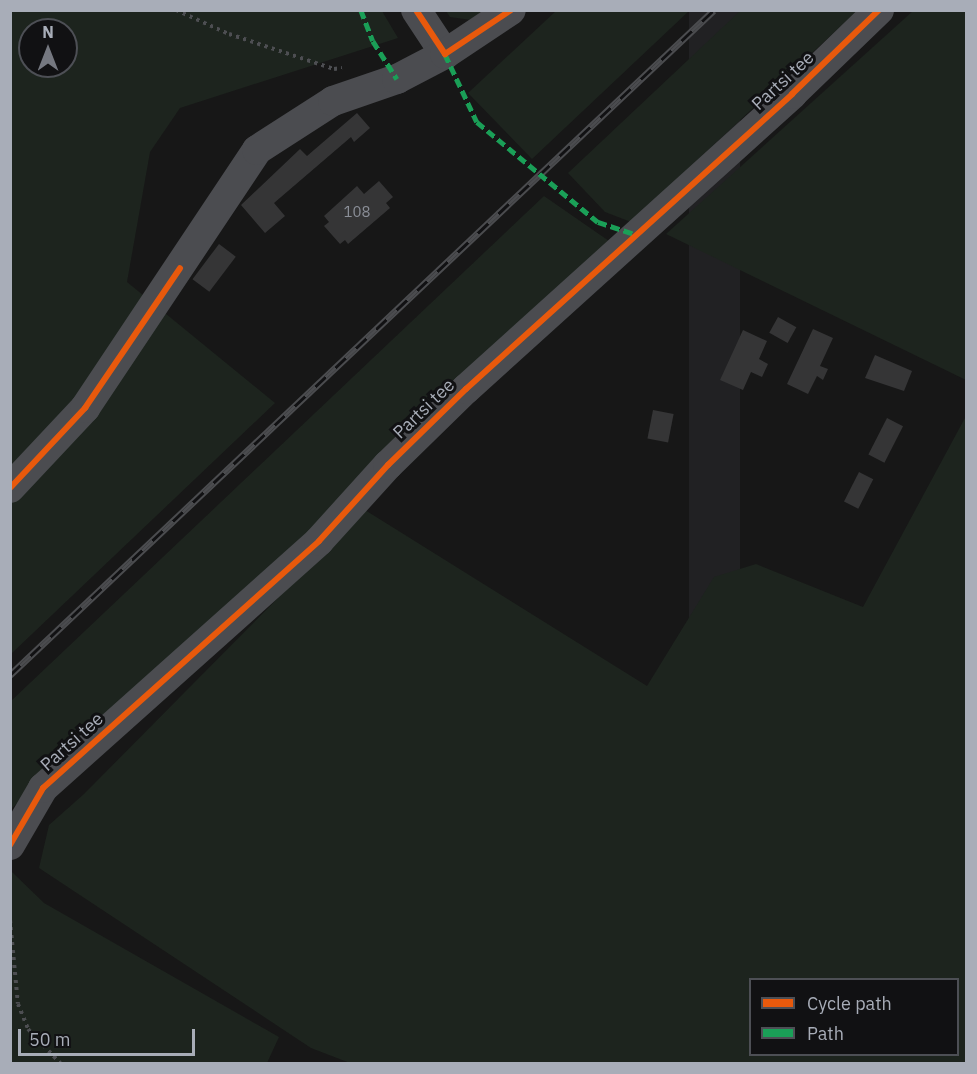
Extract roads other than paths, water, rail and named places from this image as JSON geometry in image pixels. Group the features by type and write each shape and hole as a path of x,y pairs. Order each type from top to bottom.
{"street":[{"path":"416,10 445,54"},
{"path":"10,488 85,408 180,268 256,150 333,101 397,79 445,54 511,10"},
{"name":"Partsi tee","path":"10,845 43,788 319,541 388,465 466,388 784,102 879,10"}],"railway":[{"path":"10,675 714,10"}]}
